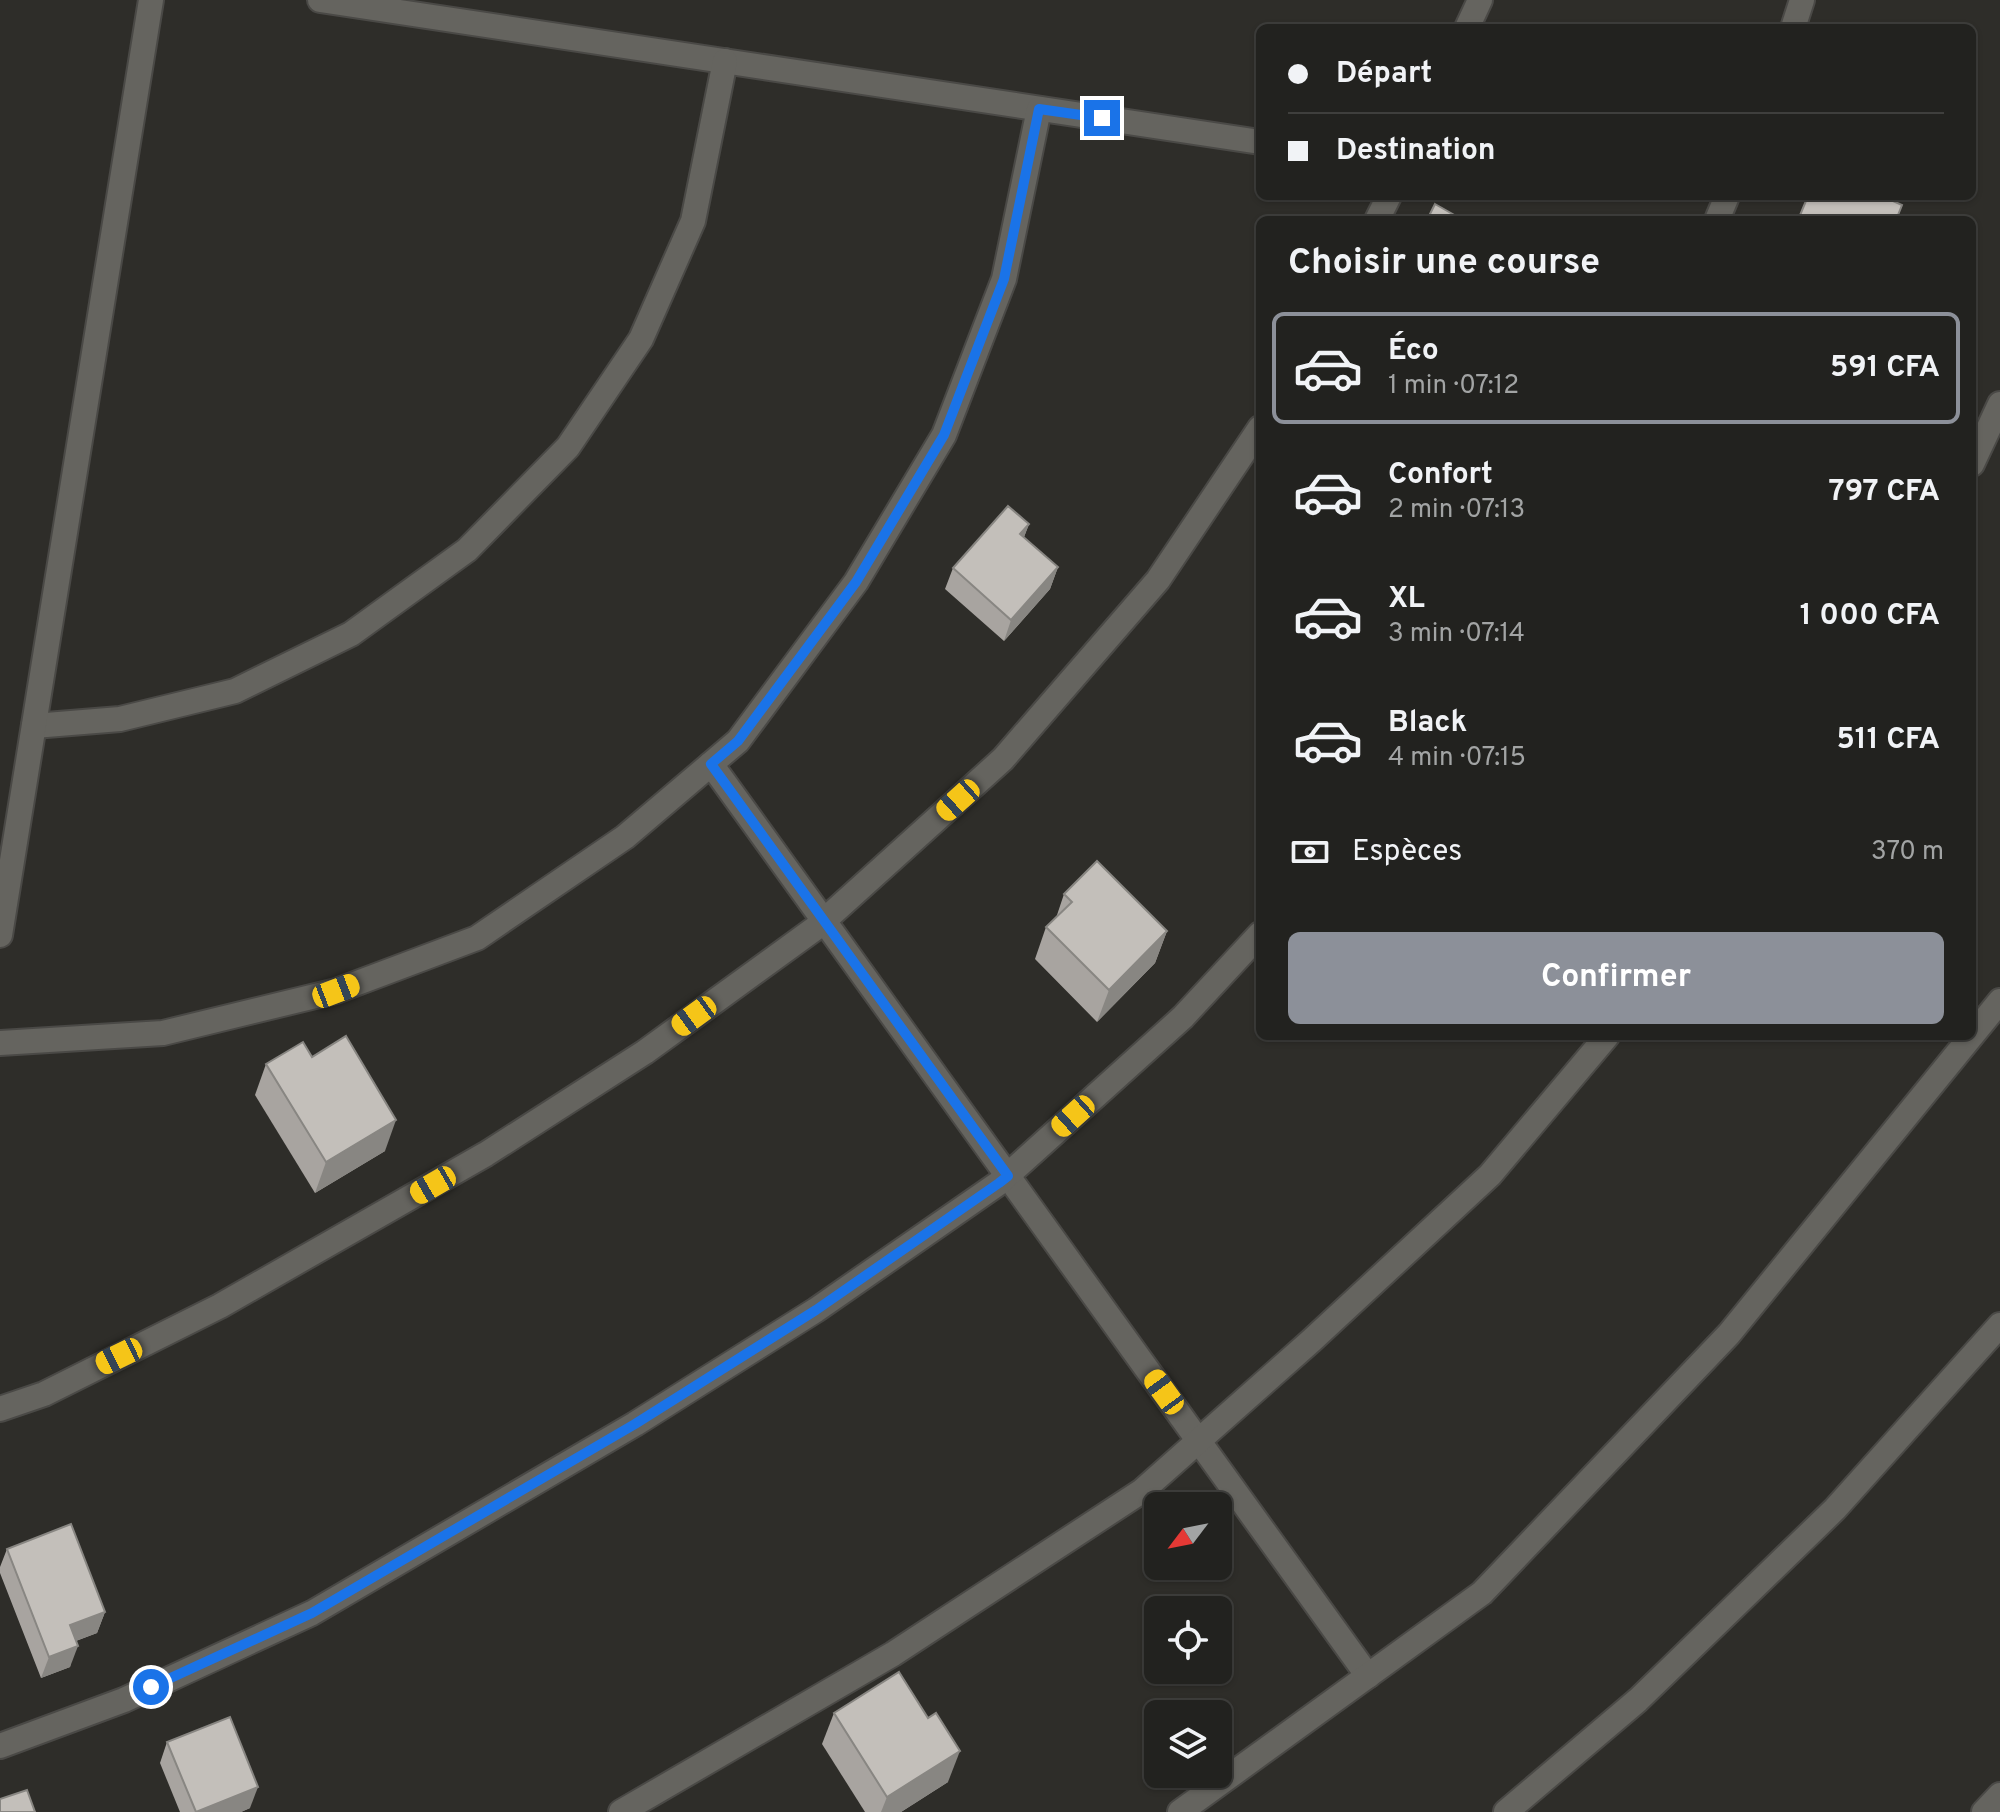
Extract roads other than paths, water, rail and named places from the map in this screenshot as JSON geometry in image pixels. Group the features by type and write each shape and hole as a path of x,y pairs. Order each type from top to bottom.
{"street":[{"path":"0,935 151,0"},
{"path":"320,0 1256,141"},
{"path":"1469,24 1480,0"},
{"path":"1794,24 1802,0"},
{"path":"34,726 120,719 235,691 351,634 467,550 568,447 641,339 693,221 725,61"},
{"path":"0,1043 163,1033 336,991 477,938 625,837 738,741 856,582 944,435 1004,279 1039,109"},
{"path":"1976,455 2000,404"},
{"path":"0,1409 44,1394 220,1306 486,1154 645,1052 823,920 1003,759 1158,580 1256,434"},
{"path":"711,764 1368,1676"},
{"path":"0,1746 124,1700 312,1613 674,1400 816,1310 1008,1176 1183,1017 1256,938"},
{"path":"1976,1030 2000,1001"},
{"path":"621,1812 893,1654 1142,1491 1311,1341 1490,1175 1604,1040"},
{"path":"1180,1812 1482,1593 1719,1346 1968,1040"},
{"path":"1506,1812 1638,1700 1835,1509 2000,1325"},
{"path":"1984,1812 2000,1795"}]}
